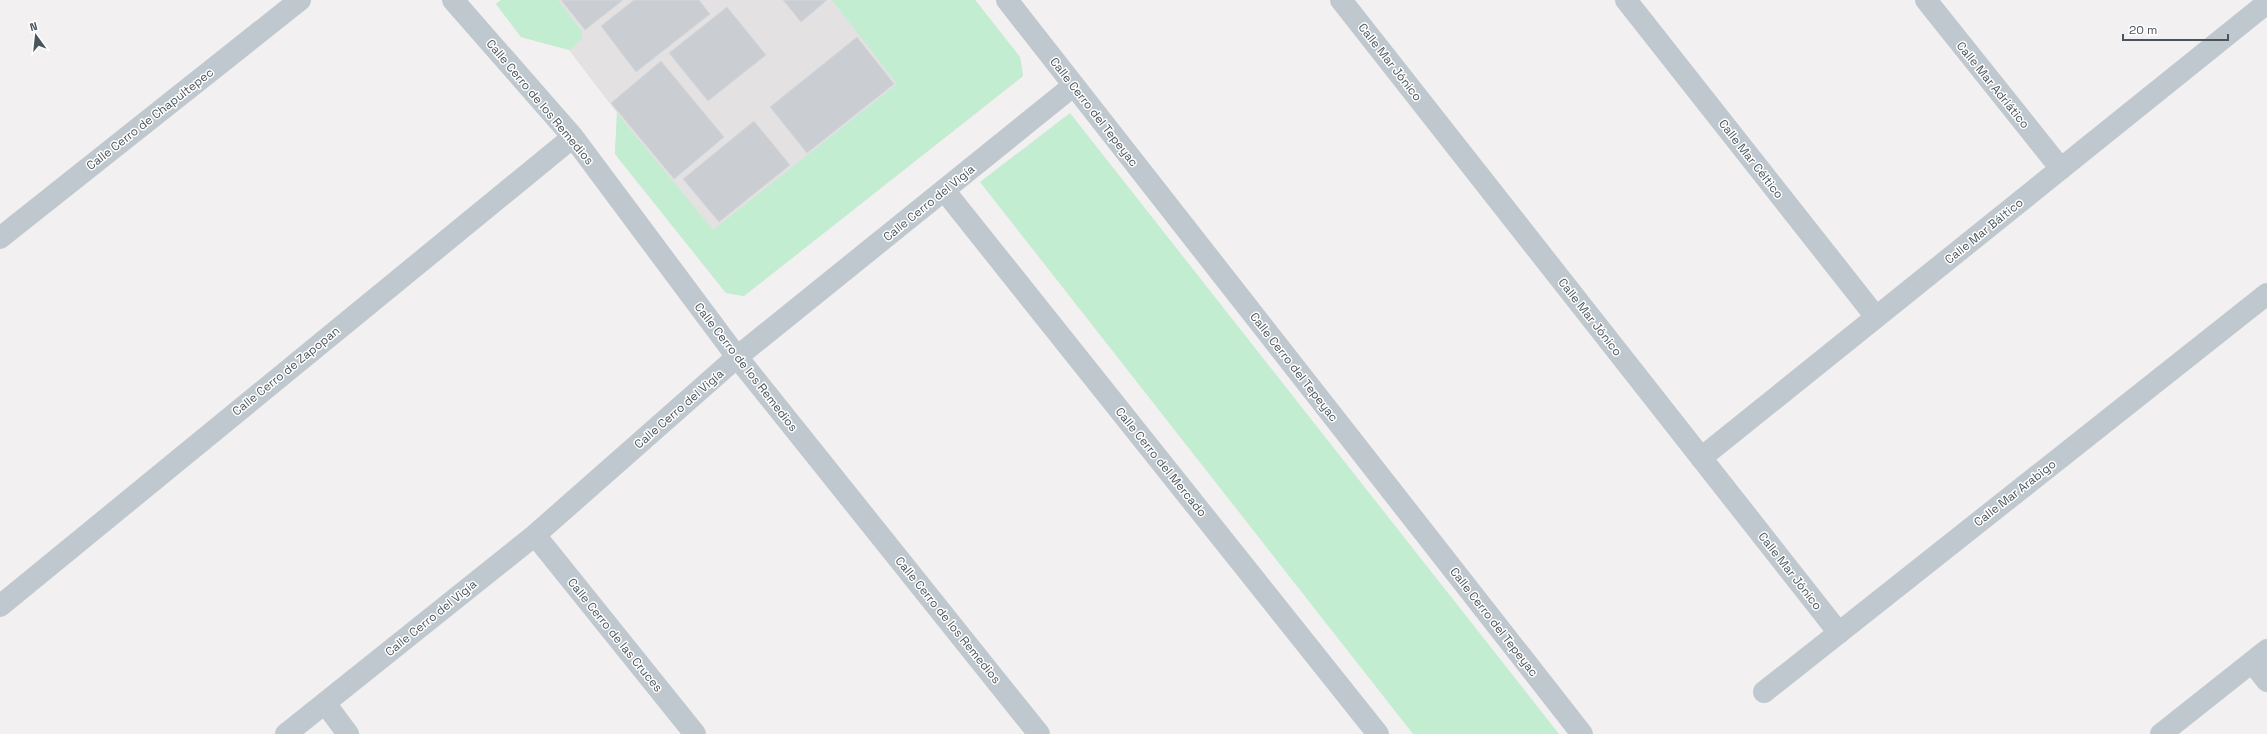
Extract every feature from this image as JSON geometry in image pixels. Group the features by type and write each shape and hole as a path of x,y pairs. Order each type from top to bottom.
{"street":[{"name":"Calle Cerro de Chapultepec","path":"0,238 300,0"},
{"name":"Calle Cerro de los Remedios","path":"453,0 573,137 737,357 1039,734"},
{"name":"Calle Cerro del Tepeyac","path":"1007,0 1582,734"},
{"name":"Calle Mar Jónico","path":"1341,0 1838,633"},
{"name":"Calle Mar Céltico","path":"1626,0 1876,317"},
{"name":"Calle Mar Adriático","path":"1926,0 2061,169"},
{"name":"Calle Mar Báltico","path":"1701,458 2267,3"},
{"name":"Calle Cerro del Vigía","path":"286,734 535,535 737,357 1073,86"},
{"name":"Calle Cerro de Zapopan","path":"0,606 573,137"},
{"name":"Calle Cerro del Mercado","path":"944,190 1378,734"},
{"name":"Calle Mar Arabigo","path":"1764,692 2267,294"},
{"name":"Calle Cerro de las Cruces","path":"535,535 695,734"},
{"path":"2161,734 2259,656 2267,681"},
{"path":"325,703 348,734"}],"shaded area":[{"path":"501,0 975,0 1020,57 1023,76 744,296 726,293 615,154 617,113 569,50 521,37 496,4"}],"green space":[{"path":"501,0 558,0 582,31 582,39 569,50 521,37 496,4"},
{"path":"832,0 975,0 1020,57 1023,76 744,296 726,293 615,154 617,113 713,230 897,84"},
{"path":"1070,113 1559,734 1413,734 980,182"}],"building":[{"path":"561,0 623,0 585,30"},
{"path":"634,0 699,0 710,14 636,72 601,26"},
{"path":"783,0 827,0 801,22"},
{"path":"727,7 766,55 708,101 669,53"},
{"path":"857,37 894,84 807,153 770,107"},
{"path":"661,61 724,137 674,179 611,103"},
{"path":"754,121 790,165 719,222 683,179"}]}
